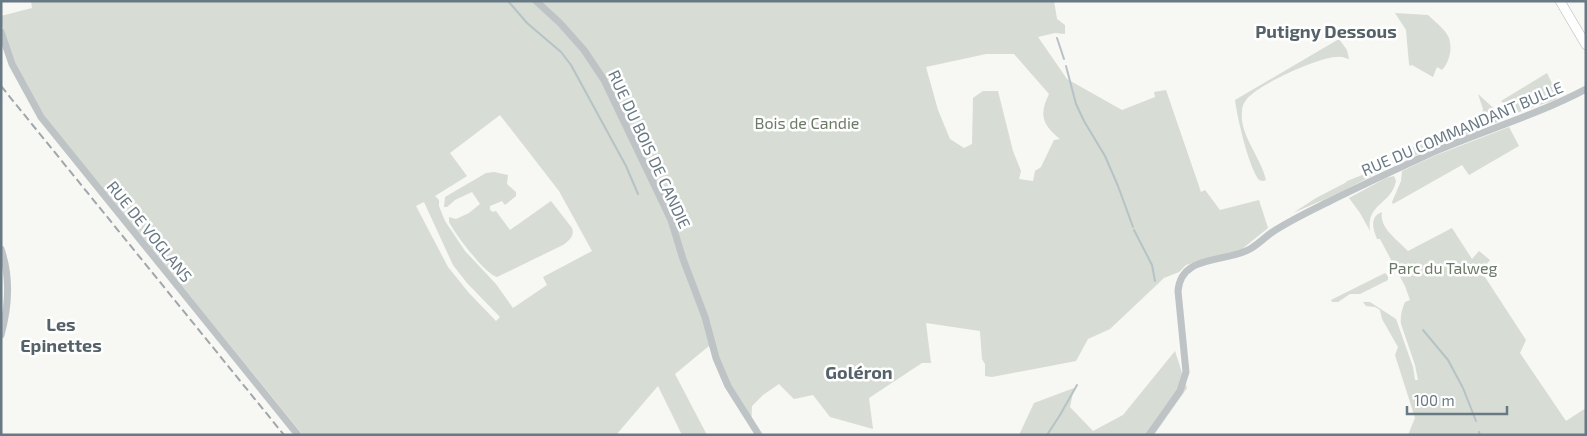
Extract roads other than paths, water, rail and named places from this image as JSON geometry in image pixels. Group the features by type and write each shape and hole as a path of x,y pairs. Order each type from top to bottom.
{"main road":[{"path":"1560,1 1586,44"}],"street":[{"name":"RUE DU BOIS DE CANDIE","path":"536,1 560,23 584,50 604,80 671,220 683,259 705,317 716,358 728,386 760,435"},
{"name":"RUE DE VOGLANS","path":"1,32 12,64 41,117 298,435"},
{"name":"RUE DU COMMANDANT BULLE","path":"1148,435 1180,391 1186,372 1178,282 1186,270 1251,249 1274,231 1374,180 1466,138 1563,101 1586,89"},
{"path":"1,248 7,271 9,296 1,336"}],"waterway":[{"path":"508,1 527,23 561,52 571,65 626,166 638,194"},
{"path":"1057,38 1064,59"},
{"path":"1066,66 1076,104 1105,156 1133,227"},
{"path":"1134,230 1152,265 1155,281"},
{"path":"1423,330 1448,360 1463,388 1476,421"},
{"path":"1047,435 1077,385"}],"railway":[{"path":"1,86 284,435"}],"district":[{"name":"Putigny Dessous","path":"1326,31"},
{"name":"Les Epinettes","path":"61,334"},
{"name":"Goléron","path":"859,372"}],"park label":[{"name":"Bois de Candie","path":"807,122"},
{"name":"Parc du Talweg","path":"1443,267"}]}
